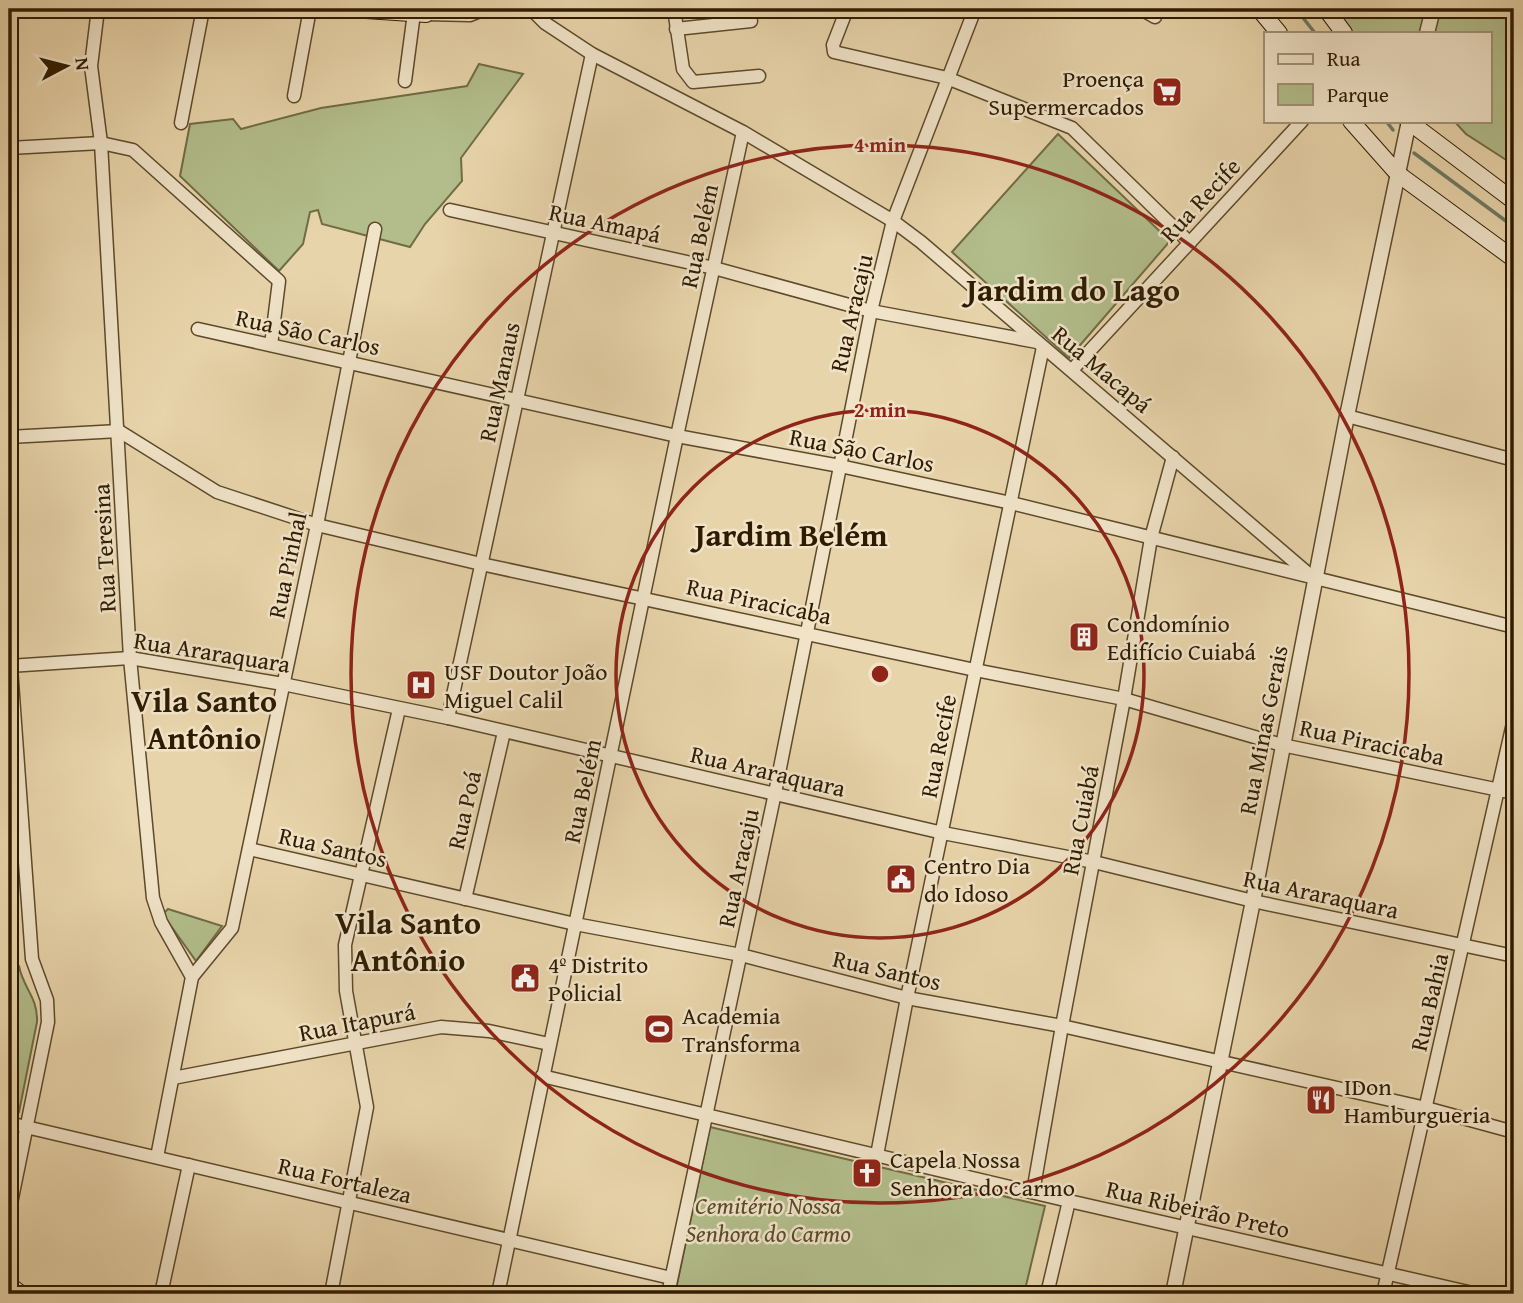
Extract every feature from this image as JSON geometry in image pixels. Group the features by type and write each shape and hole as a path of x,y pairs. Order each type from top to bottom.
{"main road":[{"path":"351,9 417,11"},
{"path":"1259,9 1278,32"},
{"path":"1326,9 1343,32"},
{"path":"1352,122 1398,174 1514,259"},
{"path":"1409,122 1514,201"},
{"path":"9,1285 21,1294"}],"street":[{"name":"Rua Teresina","path":"98,9 91,66 101,143 130,658 153,898 161,922 192,977"},
{"path":"181,123 203,9"},
{"path":"294,96 310,9"},
{"path":"405,81 417,11 470,15 485,9"},
{"name":"Rua Macapá","path":"531,9 545,23 592,54 743,132 893,221 922,242 1315,579"},
{"path":"674,9 683,69 692,82 759,76"},
{"path":"847,9 833,44 834,52 947,78 1072,128 1190,243"},
{"name":"Rua Aracaju","path":"668,1294 775,793 870,311 893,221 975,9"},
{"path":"1141,9 1155,17"},
{"path":"1427,32 1433,9"},
{"path":"676,29 751,21"},
{"name":"Rua Manaus","path":"448,718 592,54"},
{"name":"Rua Recife","path":"1072,370 1301,122"},
{"name":"Rua Minas Gerais","path":"1173,1294 1254,901 1282,745 1408,122"},
{"name":"Rua Belém","path":"498,1294 743,132"},
{"path":"9,148 101,143 133,150 279,281 271,345"},
{"name":"Rua Amapá","path":"450,210 713,268 870,311 1040,344"},
{"name":"Rua Pinhal","path":"192,977 232,928 317,525 375,229"},
{"name":"Rua São Carlos","path":"198,329 677,436 840,466 1011,503 1514,627"},
{"name":"Rua Recife","path":"877,1155 906,998 1011,503 1040,344"},
{"path":"1347,416 1514,460"},
{"path":"9,437 119,431"},
{"name":"Rua Piracicaba","path":"119,431 217,492 317,525 481,564 975,670 1124,699 1282,745 1514,793"},
{"name":"Rua Cuiabá","path":"1033,1192 1151,538 1173,457"},
{"path":"9,640 32,959 47,1000 48,1021 9,1213"},
{"name":"Rua Araraquara","path":"10,666 130,658 283,684 448,718 943,833 1094,863 1254,901 1514,956"},
{"path":"331,1294 367,1107 346,991 345,945 399,709"},
{"name":"Rua Bahia","path":"1383,1294 1514,719"},
{"name":"Rua Poá","path":"465,899 504,732"},
{"name":"Rua Santos","path":"249,849 575,924 741,955 906,998 1062,1026 1426,1108 1514,1132"},
{"path":"157,1157 192,977"},
{"name":"Rua Itapurá","path":"173,1078 441,1027 489,1031 550,1044"},
{"name":"Rua Ribeirão Preto","path":"542,1076 1477,1294"},
{"name":"Rua Fortaleza","path":"9,1123 671,1278"},
{"path":"161,1294 189,1165"},
{"path":"1047,1294 1069,1201"}],"green space":[{"path":"1331,9 1514,9 1514,165 1466,134 1455,122 1492,122 1492,32 1349,32"},
{"path":"479,64 523,74 461,158 462,181 425,224 410,247 322,224 318,210 310,212 303,244 279,271 180,176 190,124 233,119 241,129 321,108 467,86"},
{"path":"1058,134 1170,241 1069,358 952,252"},
{"path":"168,909 222,926 196,961 166,919 164,913"},
{"path":"9,964 19,966 37,1013 19,1112 15,1116 9,1114"},
{"name":"Cemitério Nossa Senhora do Carmo","path":"710,1127 1045,1206 1024,1294 675,1294"}],"waterway":[{"path":"1296,9 1314,32"},
{"path":"1387,122 1393,130"},
{"path":"1414,153 1514,227"}],"place":[{"name":"Proença Supermercados","path":"1167,92"},
{"name":"Condomínio Edifício Cuiabá","path":"1084,637"},
{"name":"USF Doutor João Miguel Calil","path":"421,685"},
{"name":"Centro Dia do Idoso","path":"901,879"},
{"name":"4º Distrito Policial","path":"525,978"},
{"name":"Academia Transforma","path":"659,1029"},
{"name":"IDon Hamburgueria","path":"1321,1100"},
{"name":"Capela Nossa Senhora do Carmo","path":"867,1173"}],"district":[{"name":"Jardim do Lago","path":"1073,289"},
{"name":"Jardim Belém","path":"791,534"},
{"name":"Vila Santo Antônio","path":"204,718"},
{"name":"Vila Santo Antônio","path":"408,940"}]}
